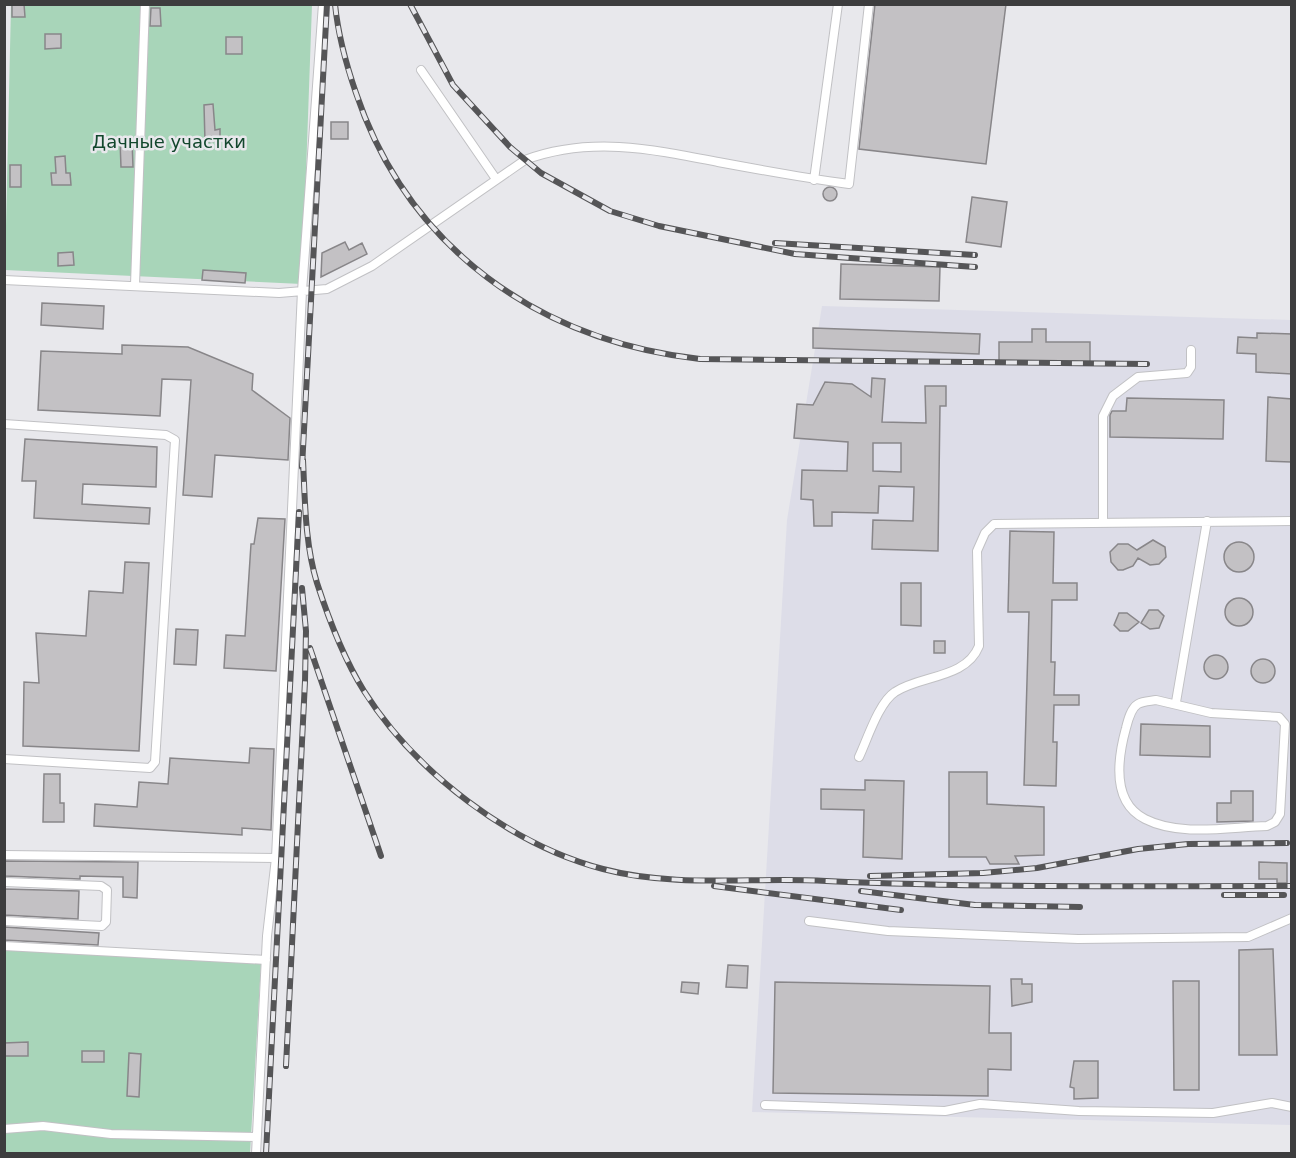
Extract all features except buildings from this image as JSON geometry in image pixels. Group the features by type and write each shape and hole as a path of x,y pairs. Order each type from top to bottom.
{"lane":[{"path":"135,285 145,4"},
{"path":"255,1154 266,960 276,858 302,291 322,4"},
{"path":"814,180 838,4"},
{"path":"4,280 279,293 327,289 372,266 525,160 549,151 599,145 642,147 814,180 849,184 869,4"},
{"path":"421,70 496,179"},
{"path":"1103,522 1103,416 1113,396 1138,377 1187,373 1191,368 1191,350"},
{"path":"4,424 166,435 175,440 155,762 150,768 4,759"},
{"path":"1176,702 1207,521"},
{"path":"859,758 886,700 895,691 965,665 975,654 979,646 977,551 985,533 994,524 1292,521"},
{"path":"1156,700 1176,702 1211,712 1279,717 1285,724 1280,814 1275,822 1267,826 1170,828 1143,818 1128,804 1118,771 1119,751 1130,713 1138,704 1156,700"},
{"path":"4,855 276,858"},
{"path":"4,921 102,926 106,922 107,890 101,886 5,882"},
{"path":"809,921 888,931 1078,939 1248,937 1292,918"},
{"path":"4,946 266,960"},
{"path":"765,1105 945,1111 981,1104 1079,1111 1213,1113 1272,1103 1292,1107"},
{"path":"4,1129 43,1126 111,1134 256,1137"}],"shaded area":[{"path":"822,306 1291,320 1291,1125 752,1112 787,520"}],"green space":[{"name":"Дачные участки","path":"11,5 312,5 302,284 5,270"},
{"path":"4,946 261,964 250,1153 5,1153"}],"railway":[{"path":"302,467 327,4"},
{"path":"335,4 343,49 356,93 379,148 409,197 445,241 487,277 534,308 586,332 641,349 700,359 1147,364"},
{"path":"410,4 453,85 510,147 541,173 610,211 659,226 795,254 975,267"},
{"path":"775,243 975,255"},
{"path":"303,460 306,522 313,568 338,639 364,691 385,721 438,777 500,823 568,858 630,875 686,880 798,880 1000,886 1292,886"},
{"path":"266,1154 299,512"},
{"path":"286,1066 305,681 306,631 302,588"},
{"path":"310,648 381,856"},
{"path":"870,876 983,873 1037,868 1138,849 1188,844 1287,843"},
{"path":"714,886 901,910"},
{"path":"861,891 975,905 1080,907"},
{"path":"1224,895 1284,895"}]}
